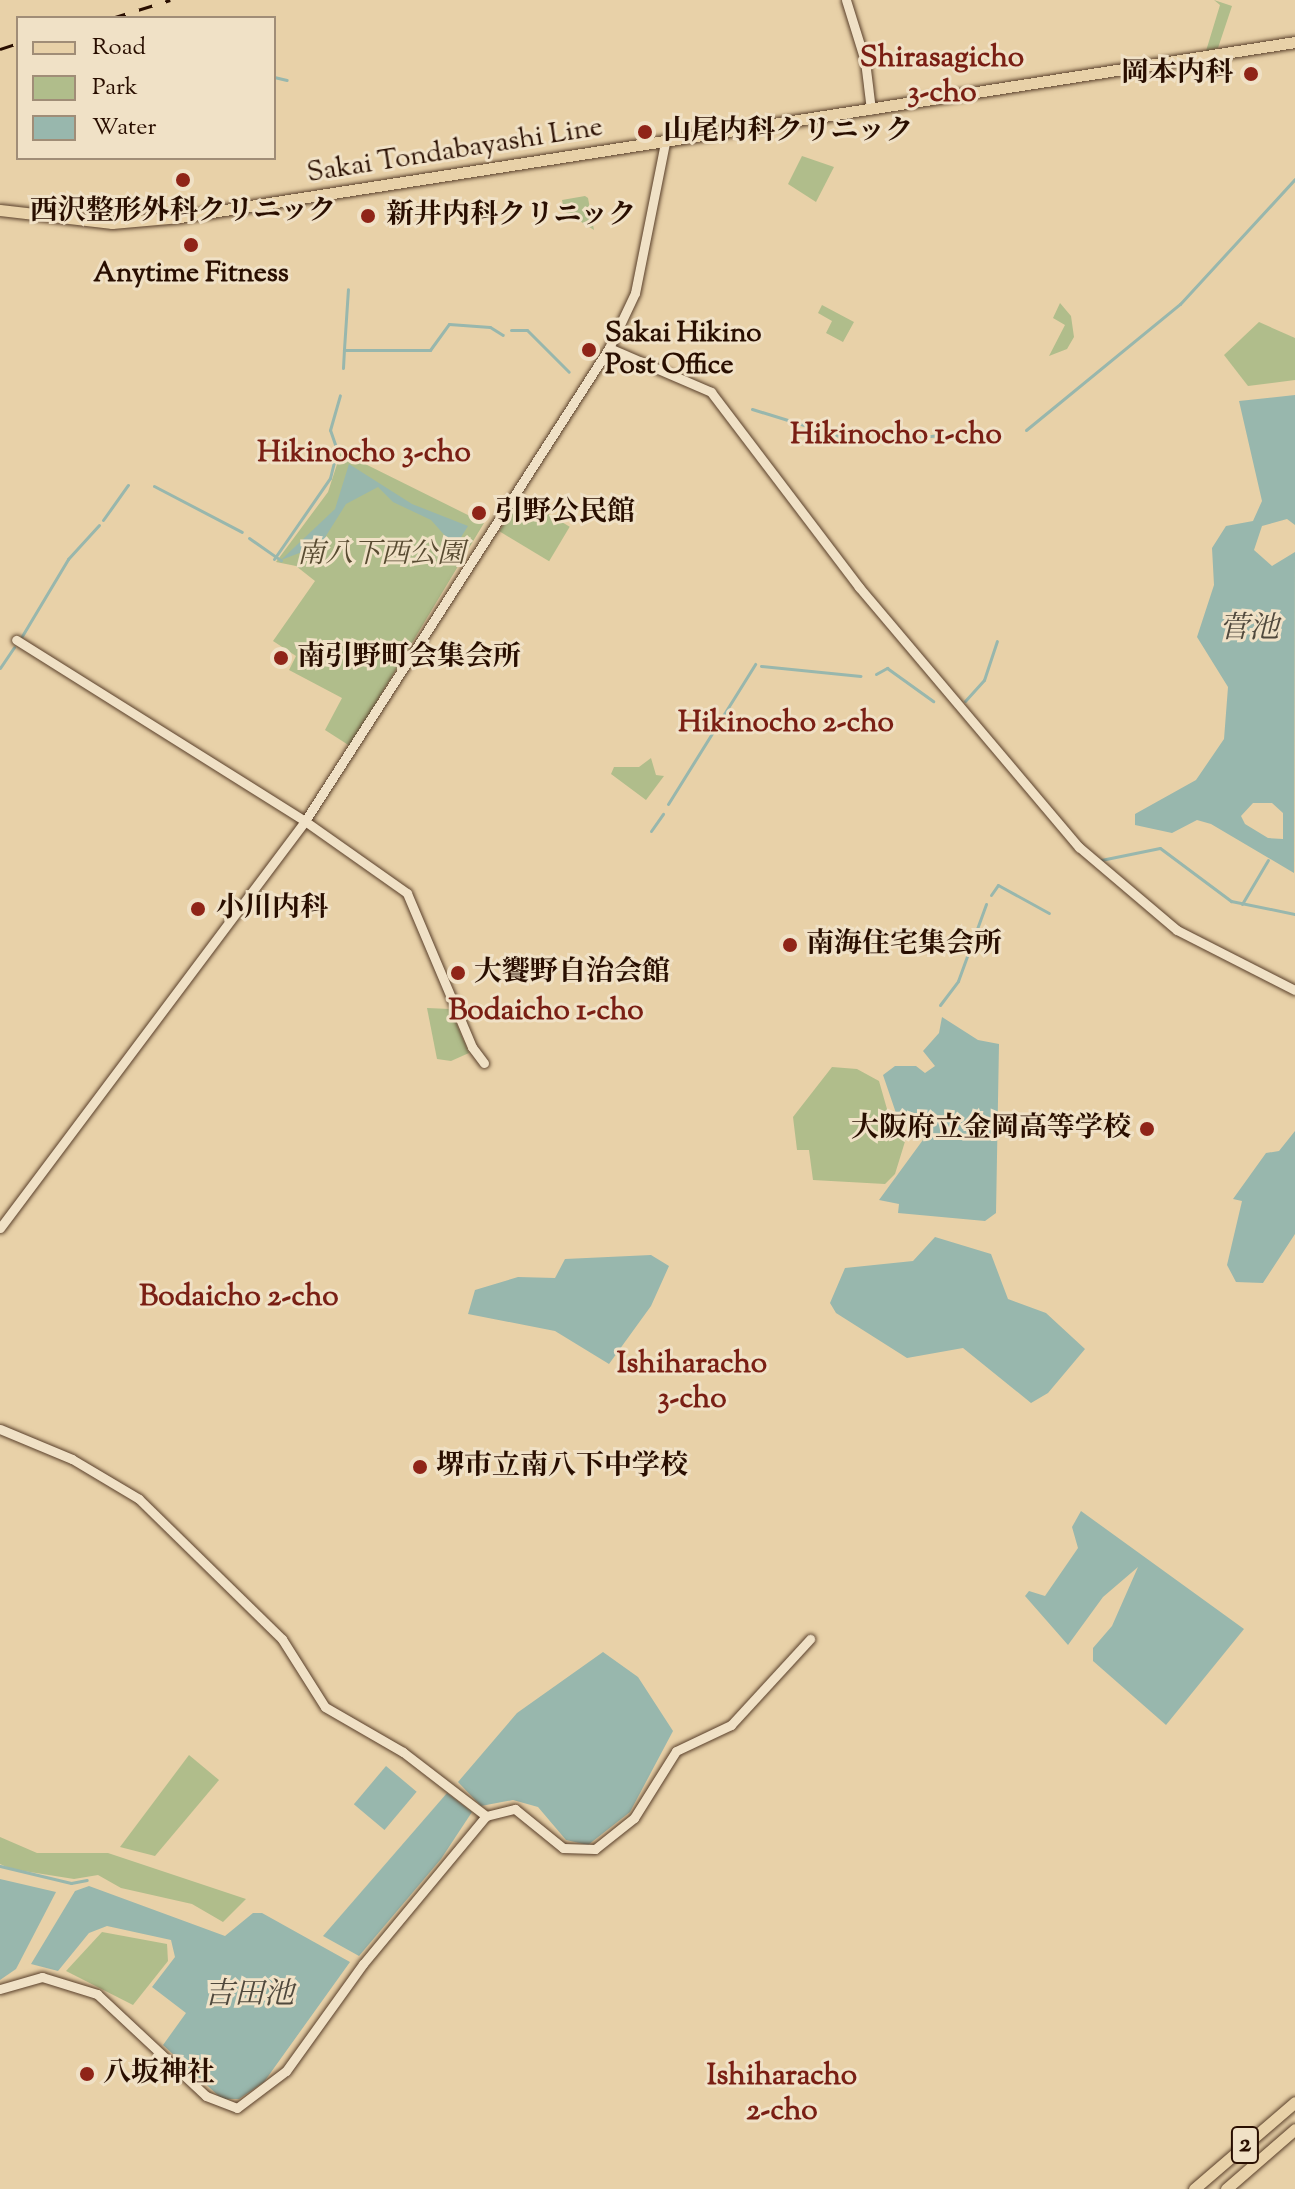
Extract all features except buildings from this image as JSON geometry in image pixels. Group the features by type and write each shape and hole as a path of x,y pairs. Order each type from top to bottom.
{"main road":[{"name":"Sakai Tondabayashi Line","path":"0,210 138,222 665,143 1295,42"},
{"name":"2","path":"1194,2189 1295,2102"},
{"name":"2","path":"1226,2189 1295,2129"}],"street":[{"path":"846,0 865,61 871,110"},
{"path":"0,1228 305,821 609,348 635,293 665,143"},
{"path":"609,348 711,392 859,587 1079,847 1177,930 1295,990"},
{"path":"16,640 369,861 407,893 472,1047 484,1063"},
{"path":"0,1429 72,1459 139,1499 282,1639 331,1712 403,1752 486,1816"},
{"path":"0,1989 42,1977 97,1994 206,2096 237,2108 286,2071 363,1964 486,1816 515,1809 563,1848 595,1849 634,1818 676,1751 731,1725 810,1639"}],"green space":[{"path":"1214,0 1232,6 1218,48 1206,51 1220,5"},
{"path":"802,156 834,167 816,202 788,184"},
{"path":"585,196 594,230 564,211 562,200"},
{"path":"1060,303 1071,316 1074,337 1067,349 1049,356 1065,325 1053,318"},
{"path":"822,305 854,322 843,342 826,333 832,321 818,313"},
{"path":"1259,322 1295,338 1295,380 1248,386 1224,355"},
{"name":"南八下西公園","path":"341,452 484,523 350,746 325,730 342,698 289,670 296,656 273,641 315,581 296,566 276,562 328,492"},
{"path":"520,497 570,527 549,561 499,531"},
{"path":"651,758 656,775 664,776 646,800 611,774 614,767 639,767"},
{"path":"427,1008 450,1009 469,1053 451,1061 437,1059"},
{"path":"832,1067 857,1069 879,1081 887,1109 907,1135 895,1174 885,1184 813,1180 809,1150 797,1150 793,1117"},
{"path":"189,1755 219,1780 155,1856 120,1847"},
{"path":"0,1837 37,1853 108,1853 246,1899 223,1922 192,1904 121,1888 98,1875 74,1879 11,1869 0,1864"},
{"path":"102,1932 167,1944 168,1961 133,2005 66,1971"}],"water":[{"name":"菅池","path":"1295,395 1295,525 1287,519 1262,526 1254,550 1272,566 1295,552 1294,873 1211,824 1197,820 1172,833 1135,825 1135,814 1196,780 1224,739 1228,687 1197,637 1214,585 1212,548 1226,526 1253,521 1262,501 1239,401","holes":["1253,803 1272,803 1283,813 1283,839 1268,838 1245,824 1241,816"]},
{"path":"349,464 412,504 468,526 455,547 431,520 393,502 378,487 346,504 314,555 302,552 281,560 335,509"},
{"path":"942,1017 978,1040 999,1044 996,1213 985,1221 898,1213 899,1204 879,1200 928,1133 897,1116 883,1075 895,1066 916,1066 925,1073 935,1066 923,1051 939,1033"},
{"path":"1295,1131 1295,1234 1263,1283 1236,1282 1227,1265 1242,1201 1233,1199 1266,1153 1279,1151"},
{"path":"935,1237 991,1254 1008,1299 1046,1313 1085,1349 1048,1393 1031,1403 963,1348 907,1358 836,1313 830,1303 845,1268 913,1261"},
{"path":"651,1255 669,1266 651,1306 609,1364 555,1331 468,1314 475,1290 518,1277 555,1278 565,1259"},
{"path":"1081,1511 1244,1629 1166,1725 1093,1661 1093,1648 1112,1626 1138,1567 1103,1597 1068,1645 1025,1596 1029,1591 1045,1596 1078,1548 1072,1527"},
{"path":"603,1652 638,1677 673,1731 630,1812 588,1845 566,1840 538,1807 513,1800 481,1806 458,1782 517,1713"},
{"path":"386,1766 417,1792 385,1830 354,1804"},
{"path":"447,1793 472,1812 441,1859 359,1956 323,1936"},
{"path":"0,1879 56,1892 16,1969 0,1980"},
{"name":"吉田池","path":"89,1886 225,1936 253,1913 262,1913 350,1962 264,2082 239,2099 222,2099 163,2045 186,2013 152,1987 175,1957 171,1940 107,1926 89,1933 58,1971 31,1964 75,1891"}],"waterway":[{"path":"276,77 287,80"},
{"path":"1026,430 1180,304 1295,179"},
{"path":"344,349 348,289"},
{"path":"343,368 344,350 430,350 449,324 490,327 503,335"},
{"path":"511,330 527,330 569,372"},
{"path":"274,559 330,478 337,450 330,430 340,395"},
{"path":"752,409 862,443 951,434"},
{"path":"103,520 128,485"},
{"path":"154,486 242,532"},
{"path":"22,636 68,559 99,525"},
{"path":"249,538 281,560"},
{"path":"965,701 984,680 997,641"},
{"path":"0,668 14,647"},
{"path":"668,804 755,664"},
{"path":"761,666 861,676"},
{"path":"876,674 887,668 933,701"},
{"path":"651,831 663,814"},
{"path":"1101,860 1160,848 1231,901 1295,914"},
{"path":"1242,904 1268,860"},
{"path":"991,895 998,885 1049,913"},
{"path":"940,1005 958,981 986,904"},
{"path":"0,1866 71,1883 87,1880"}],"railway":[{"path":"118,16 170,0"},
{"path":"0,49 16,44"}],"place":[{"name":"岡本内科","path":"1251,74"},
{"name":"山尾内科クリニック","path":"645,132"},
{"name":"西沢整形外科クリニック","path":"183,180"},
{"name":"新井内科クリニック","path":"368,216"},
{"name":"Anytime Fitness","path":"191,245"},
{"name":"Sakai Hikino Post Office","path":"589,350"},
{"name":"引野公民館","path":"479,513"},
{"name":"南引野町会集会所","path":"281,658"},
{"name":"小川内科","path":"198,909"},
{"name":"南海住宅集会所","path":"790,945"},
{"name":"大饗野自治会館","path":"458,973"},
{"name":"大阪府立金岡高等学校","path":"1147,1129"},
{"name":"堺市立南八下中学校","path":"420,1467"},
{"name":"八坂神社","path":"87,2074"}],"district":[{"name":"Shirasagicho 3-cho","path":"942,76"},
{"name":"Hikinocho 1-cho","path":"896,436"},
{"name":"Hikinocho 3-cho","path":"364,454"},
{"name":"Hikinocho 2-cho","path":"786,724"},
{"name":"Bodaicho 1-cho","path":"546,1012"},
{"name":"Bodaicho 2-cho","path":"239,1298"},
{"name":"Ishiharacho 3-cho","path":"692,1382"},
{"name":"Ishiharacho 2-cho","path":"782,2094"}]}
